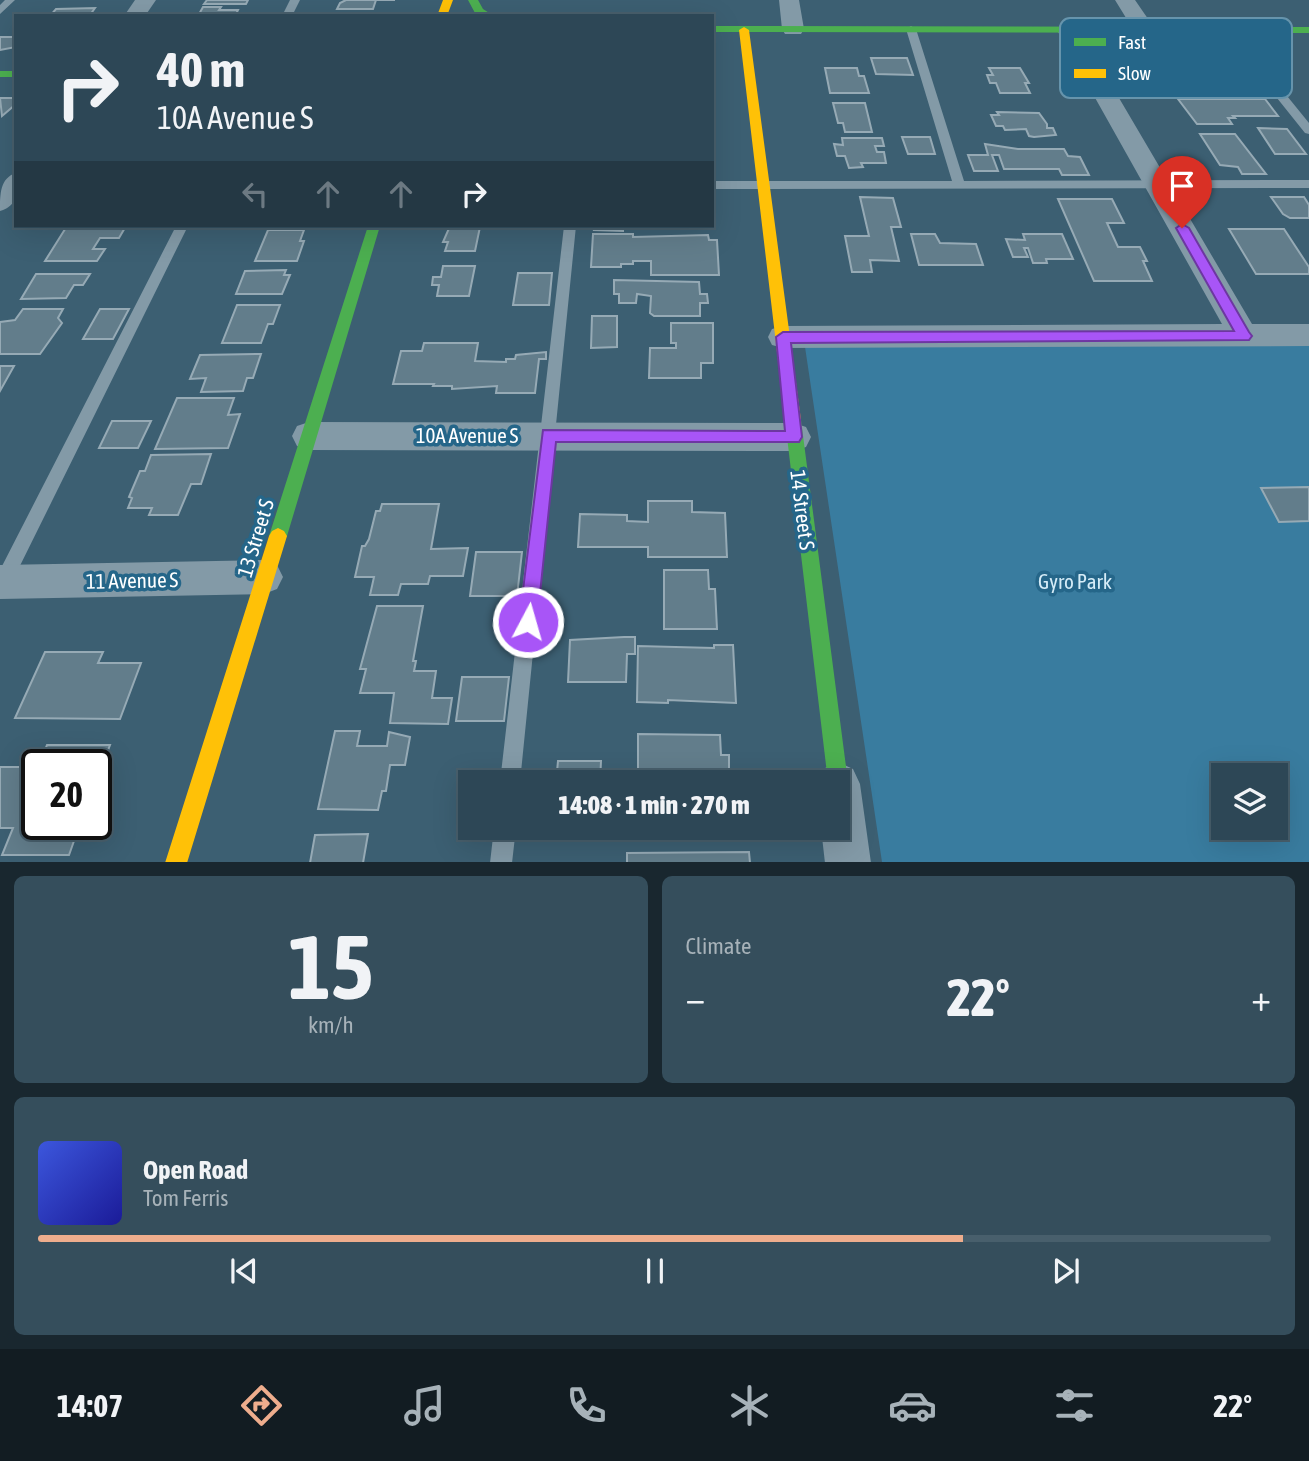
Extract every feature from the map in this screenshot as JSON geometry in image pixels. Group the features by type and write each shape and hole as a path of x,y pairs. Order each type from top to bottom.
{"street":[{"path":"473,0 478,11 485,14"},
{"path":"789,0 793,29"},
{"path":"1125,0 1137,18"},
{"path":"714,29 1060,30"},
{"name":"14 Street S","path":"744,30 836,770"},
{"path":"1107,98 1244,336"},
{"path":"0,202 14,184"},
{"name":"13 Street S","path":"176,862 373,228"},
{"path":"783,337 1309,335"},
{"name":"10A Avenue S","path":"309,436 794,437"},
{"name":"11 Avenue S","path":"1,584 264,577"},
{"name":"14 Street S","path":"845,840 848,862"}],"lane":[{"path":"0,11 10,0"},
{"path":"911,29 960,186"},
{"path":"1283,98 1309,131"},
{"path":"714,186 1309,184"},
{"path":"1,584 181,228"},
{"path":"511,770 570,228"},
{"path":"502,862 504,840"}],"green space":[{"name":"Gyro Park","path":"1309,344 1309,862 882,862 805,347"}],"building":[{"path":"207,0 248,0 246,4 204,4"},
{"path":"346,0 376,0 373,9 337,9 340,3"},
{"path":"203,7 238,10 236,14 199,14"},
{"path":"95,8 91,14 52,14 56,9"},
{"path":"0,37 14,37 14,47 0,50"},
{"path":"871,58 907,58 913,75 876,74"},
{"path":"825,68 857,68 859,76 864,76 869,93 830,93"},
{"path":"989,68 1020,68 1029,83 1025,83 1030,93 1000,93 996,83 990,83 987,75 993,75"},
{"path":"0,98 14,98 14,106 2,116"},
{"path":"1178,99 1265,99 1278,116 1233,116 1235,118 1228,118 1232,124 1197,124"},
{"path":"833,103 865,103 872,132 845,132 843,123 838,123"},
{"path":"997,112 1039,113 1047,128 1053,128 1056,135 1034,137 1029,136 1026,129 1005,130 1003,126 996,126 991,115 999,115"},
{"path":"1258,128 1287,129 1306,154 1275,154"},
{"path":"1200,134 1235,134 1266,174 1242,174 1238,167 1220,165"},
{"path":"902,137 930,137 935,154 908,154"},
{"path":"842,138 882,138 884,146 875,146 877,152 884,152 886,163 861,163 863,167 849,168 845,156 837,156 834,144 843,145"},
{"path":"985,144 1018,149 1064,149 1068,156 1080,157 1089,175 1062,175 1059,169 1004,169 999,155 992,155 998,171 974,171 968,155 988,155"},
{"path":"860,197 893,198 901,227 891,227 899,261 870,260 872,272 852,272 845,236 869,236"},
{"path":"1271,197 1304,197 1309,205 1309,218 1290,218 1283,214"},
{"path":"1058,199 1112,199 1124,223 1107,223 1118,247 1140,247 1152,281 1094,281"},
{"path":"66,228 125,228 119,238 100,238 93,249 105,249 97,261 45,261"},
{"path":"449,228 480,228 475,251 445,251 448,242 443,242"},
{"path":"594,228 623,228 623,231"},
{"path":"1229,229 1284,229 1309,267 1309,274 1256,274"},
{"path":"268,230 304,230 300,241 304,241 297,261 255,261"},
{"path":"593,234 633,234 633,237 708,235 709,240 717,240 719,275 651,275 651,261 633,261 633,264 621,264 621,267 591,267"},
{"path":"911,234 935,234 940,243 976,244 983,265 919,265"},
{"path":"1023,234 1062,234 1073,259 1046,259 1047,263 1033,263 1028,248 1024,248 1028,257 1013,257 1006,239 1025,240"},
{"path":"443,266 475,266 469,296 437,296 439,285 432,285 433,277 441,277"},
{"path":"286,270 284,275 290,275 282,294 236,294 245,271"},
{"path":"518,273 552,273 549,305 513,305"},
{"path":"36,274 90,274 83,285 74,285 66,298 21,299"},
{"path":"614,280 699,282 700,294 707,294 708,303 700,303 700,316 654,316 650,313 651,296 637,294 636,303 619,303 619,294 614,294"},
{"path":"237,305 280,305 273,324 268,324 261,343 222,343"},
{"path":"23,309 63,309 58,318 62,323 40,354 0,354 0,322 15,320"},
{"path":"100,309 129,309 113,339 83,339"},
{"path":"592,316 617,316 617,347 591,348"},
{"path":"671,323 713,323 713,363 701,363 701,378 649,378 650,348 676,348 676,343 671,343"},
{"path":"424,343 478,343 475,361 506,362 506,359 515,359 516,355 546,352 546,359 539,359 535,393 496,393 497,386 452,389 452,386 433,386 434,384 393,384 401,351 422,351"},
{"path":"261,354 253,378 247,378 243,391 201,392 206,378 190,379 200,355"},
{"path":"0,366 14,366 0,391"},
{"path":"177,398 234,398 228,415 240,414 228,448 155,449"},
{"path":"112,421 151,421 138,448 99,448"},
{"path":"211,454 201,484 191,484 178,515 149,515 152,508 128,508 132,498 129,497 140,471 145,471 151,455"},
{"path":"1309,487 1309,521 1279,522 1261,488"},
{"path":"648,501 692,501 692,512 725,513 727,557 648,557 648,547 578,547 580,514 627,515 627,521 648,522"},
{"path":"382,504 439,504 431,549 468,548 463,576 430,576 428,584 401,584 398,595 370,595 374,577 355,577 362,546 365,546 369,539 376,511 380,511"},
{"path":"476,552 522,552 517,596 470,596"},
{"path":"664,570 708,570 709,589 715,589 717,629 664,629"},
{"path":"377,606 423,606 413,661 416,661 414,671 436,671 432,698 452,698 448,724 390,723 394,693 360,693 366,669 360,669"},
{"path":"635,637 635,654 627,654 626,682 568,682 570,640"},
{"path":"714,645 733,645 736,703 668,700 668,703 637,702 638,646 714,648"},
{"path":"45,652 103,652 98,663 141,663 120,719 15,718"},
{"path":"462,677 509,677 504,721 456,721"},
{"path":"335,731 360,731 357,746 387,746 389,732 410,737 405,765 390,765 386,791 382,791 378,810 318,809"},
{"path":"638,734 720,735 721,755 729,755 729,769 724,770 638,770"},
{"path":"47,745 110,745 108,749 45,749"},
{"path":"558,761 601,761 601,770 557,770"},
{"path":"0,767 21,767 21,840 74,840 69,855 2,855 13,828 0,828"},
{"path":"368,834 363,862 310,862 315,835"},
{"path":"749,852 750,862 627,862 627,853"}],"traffic: fast":[{"path":"473,0 479,11 485,14"},
{"path":"714,29 1060,30"},
{"path":"1292,30 1309,30"},
{"path":"0,74 14,74"},
{"path":"278,536 373,228"},
{"path":"793,420 837,770"}],"traffic: slow":[{"path":"443,14 448,0"},
{"path":"744,30 793,420"},
{"path":"176,862 278,536"}],"route":[{"path":"528,622 548,435 794,437 783,337 1244,336 1182,228"}]}
